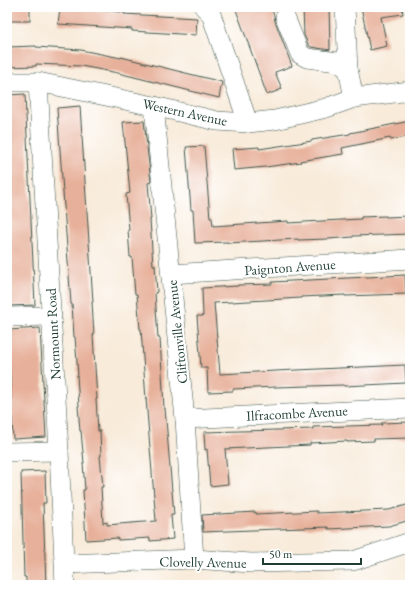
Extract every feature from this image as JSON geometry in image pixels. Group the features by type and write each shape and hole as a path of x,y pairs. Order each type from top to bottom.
{"street":[{"path":"204,7 211,14 248,122"},
{"path":"345,7 348,69 354,98"},
{"path":"286,17 300,54 307,58 338,62 348,69"},
{"name":"Western Avenue","path":"7,82 38,82 154,106 217,121 248,122 275,120 326,108 354,98 410,91"},
{"name":"Normount Road","path":"38,82 52,316 65,585"},
{"name":"Cliftonville Avenue","path":"154,106 185,419 194,559"},
{"name":"Paignton Avenue","path":"171,274 410,260"},
{"path":"7,317 52,316"},
{"name":"Ilfracombe Avenue","path":"185,419 410,408"},
{"path":"7,452 59,451"},
{"name":"Clovelly Avenue","path":"65,564 194,559 251,563 353,561 410,542"}],"building":[{"path":"7,7 30,7 30,21 7,21"},
{"path":"235,7 271,7 292,66 275,72 282,89 267,95"},
{"path":"303,7 329,7 330,50 309,46 304,35"},
{"path":"361,7 402,7 403,14 381,17 387,46 370,50"},
{"path":"60,8 124,12 124,14 197,18 196,35 58,24"},
{"path":"36,46 81,50 121,57 222,82 219,98 118,73 81,66 36,64 36,66 7,67 7,47"},
{"path":"25,94 35,305 9,306 7,267 7,95"},
{"path":"80,106 93,302 96,399 98,431 100,431 100,456 103,487 101,487 103,523 107,522 107,525 156,521 141,329 137,294 135,294 132,257 130,257 126,194 130,193 123,122 144,121 151,182 148,183 150,219 153,265 155,265 157,292 155,293 158,338 160,338 164,408 174,515 171,515 173,539 150,541 150,538 86,540 83,490 85,490 84,463 78,406 78,375 71,304 57,108"},
{"path":"410,121 410,136 391,140 390,138 342,148 343,154 300,161 301,162 234,170 232,149 259,147 259,149 312,141"},
{"path":"204,146 210,218 212,218 213,226 288,221 288,223 361,219 361,217 410,216 410,234 353,236 328,239 195,243 186,147"},
{"path":"405,275 406,294 301,297 214,303 220,374 405,365 406,383 276,387 208,392 207,368 201,368 197,316 203,316 202,288 272,284 272,282"},
{"path":"40,328 46,437 13,439 8,330"},
{"path":"410,422 410,438 225,449 228,484 210,486 204,432 313,429 313,427 382,425 381,423"},
{"path":"45,471 46,503 43,503 46,585 26,585 26,577 24,577 21,472"},
{"path":"410,504 410,520 389,526 203,532 202,515 256,512 256,514 389,510"}]}
